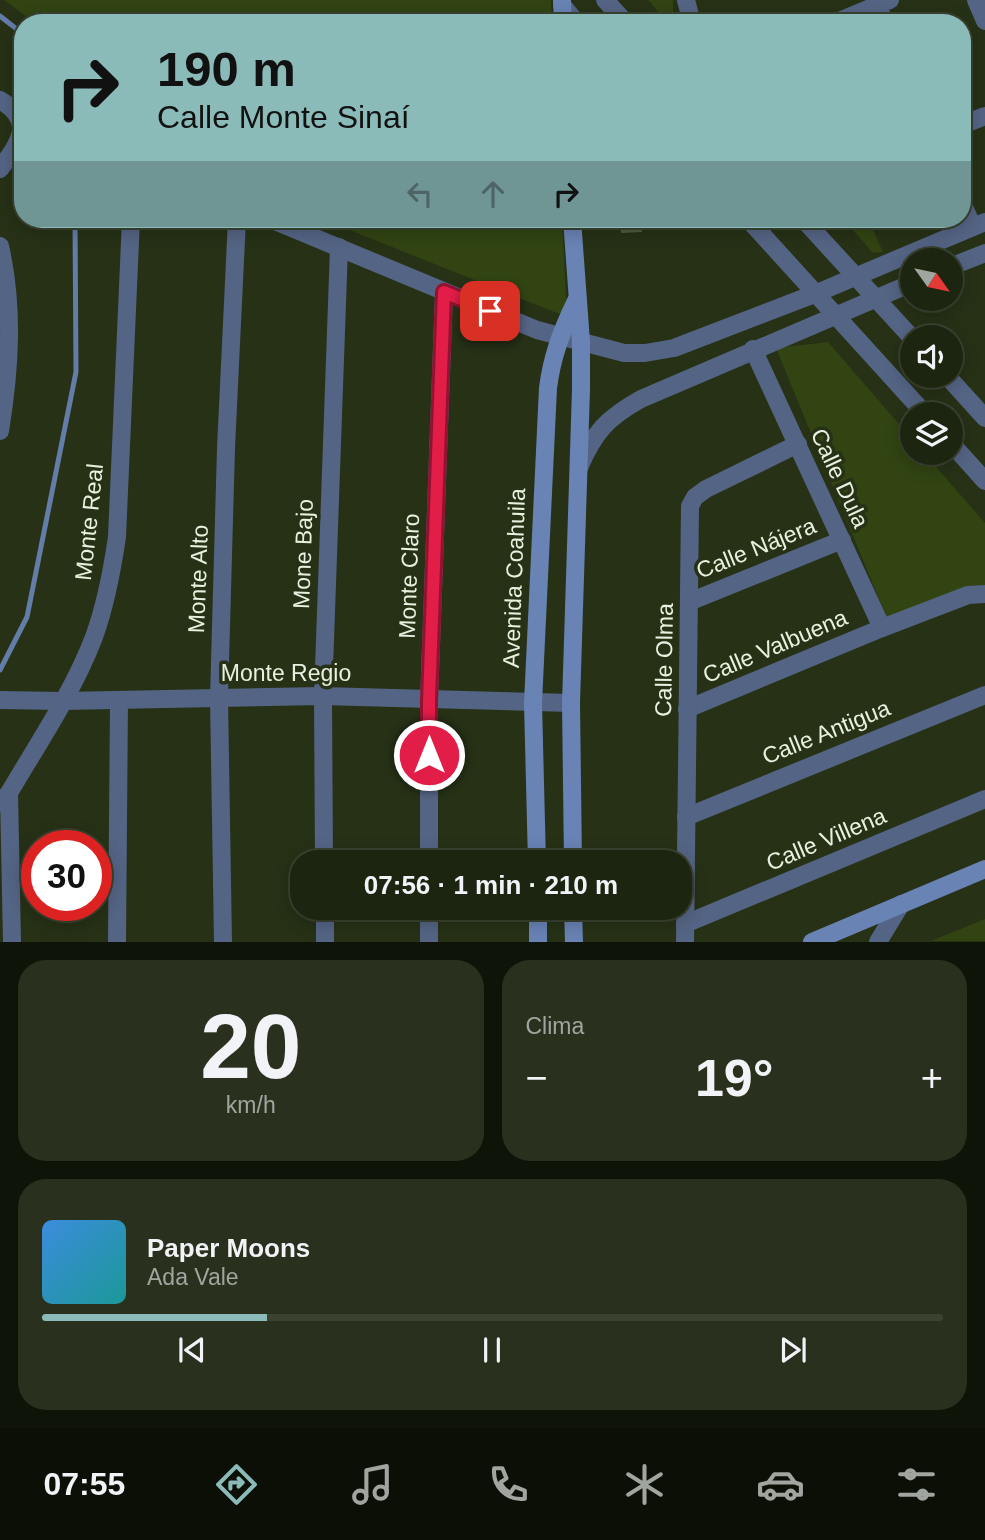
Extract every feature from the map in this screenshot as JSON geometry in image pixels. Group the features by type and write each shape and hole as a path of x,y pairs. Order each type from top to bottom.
{"street":[{"path":"605,0 618,14"},
{"path":"976,0 985,21"},
{"path":"856,14 884,3"},
{"path":"0,169 14,148"},
{"name":"Monte Real","path":"5,798 63,701 93,637 111,576 117,537 131,228"},
{"name":"Monte Alto","path":"223,942 219,698 237,228"},
{"path":"292,228 537,330 624,353 645,353 674,348 817,293 969,228"},
{"name":"Avenida Coahuila","path":"572,228 581,342 571,703 573,850"},
{"path":"756,228 914,402"},
{"path":"811,228 900,325"},
{"path":"0,246 9,293 5,336 5,398 0,431"},
{"name":"Mone Bajo","path":"324,850 323,696 339,247"},
{"path":"963,262 985,253"},
{"path":"577,471 600,428 617,412 753,349 900,288"},
{"name":"Monte Claro","path":"429,850 429,701 444,292"},
{"name":"Avenida Coahuila","path":"537,850 533,703 548,388 559,337 576,301"},
{"name":"Calle Dula","path":"753,349 882,628"},
{"path":"958,388 985,418"},
{"name":"Calle Olma","path":"685,933 690,506 695,497 706,489 798,444"},
{"path":"963,456 985,481"},
{"name":"Calle Nájera","path":"690,602 842,540"},
{"name":"Calle Valbuena","path":"687,709 882,628 968,595 985,594"},
{"name":"Calle Antigua","path":"687,817 871,739 985,695"},
{"name":"Monte Regio","path":"9,700 119,701 323,696 571,703"},
{"path":"117,942 119,701"},
{"path":"5,798 12,942"},
{"name":"Calle Villena","path":"685,933 985,800"},
{"path":"816,941 985,869"},
{"path":"877,942 901,904"},
{"path":"325,920 325,942"},
{"path":"429,920 429,942"},
{"path":"538,920 538,942"},
{"path":"573,920 573,942"}],"green space":[{"path":"4,0 551,0 552,14 23,14"},
{"path":"648,0 673,0 674,14 660,14"},
{"path":"344,228 562,228 567,317"},
{"path":"851,228 872,228 883,252 873,253"},
{"path":"828,342 900,425 900,465 934,465 985,523 985,588 888,621 776,348"},
{"path":"985,919 985,941 931,941"}],"building":[{"path":"621,228 642,228 642,232 621,233"}],"waterway":[{"path":"0,16 14,27"},
{"path":"0,670 27,617 76,372 75,228"}],"route":[{"path":"429,755 444,292 490,311"}]}
